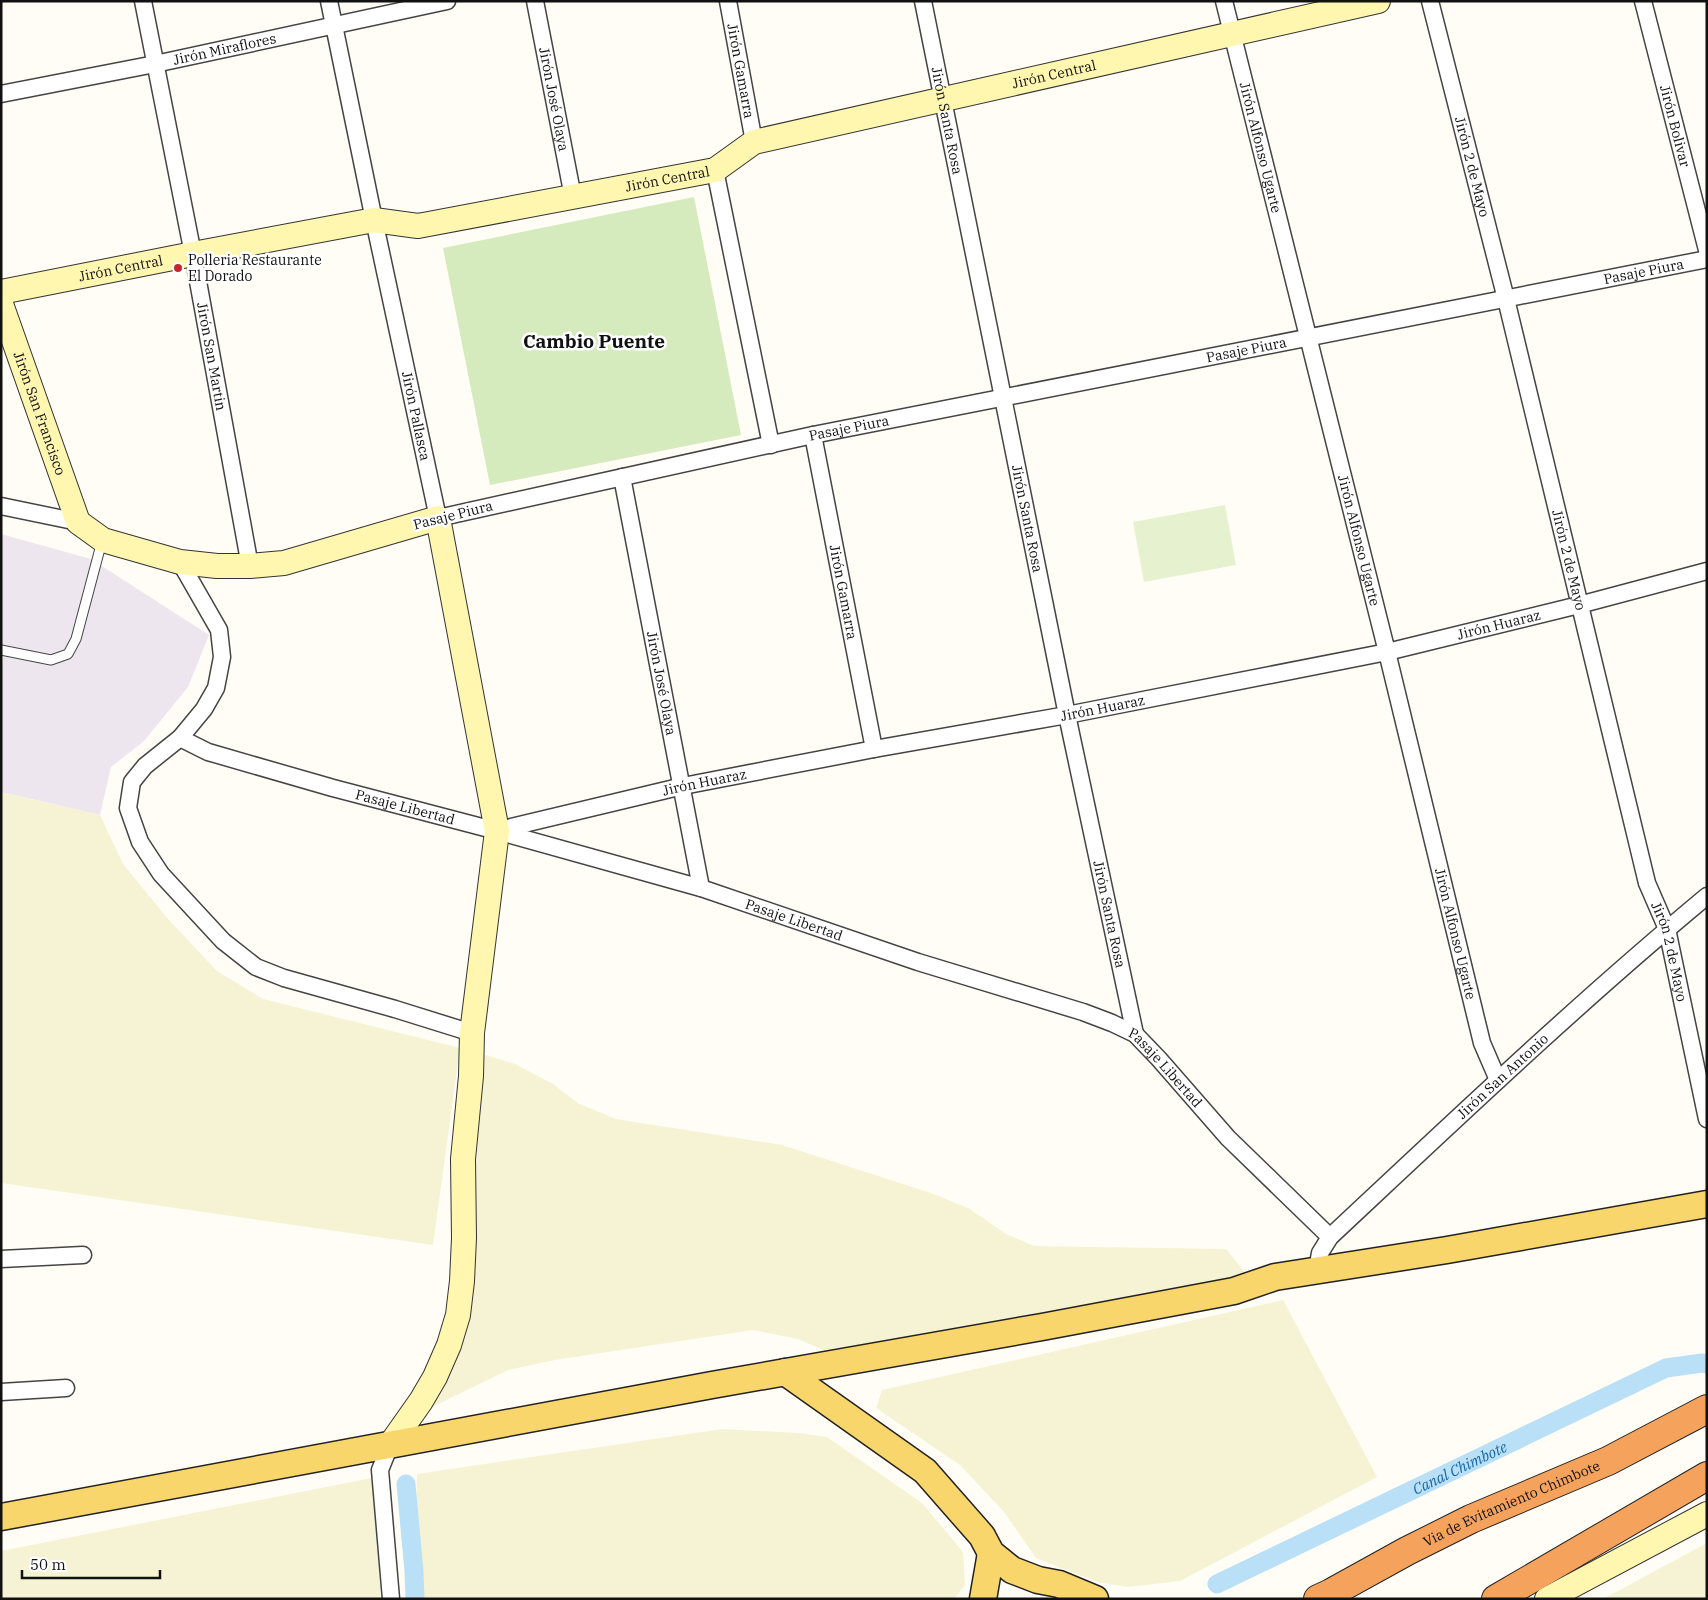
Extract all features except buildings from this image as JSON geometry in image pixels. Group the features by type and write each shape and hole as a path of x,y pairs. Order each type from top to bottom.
{"highway":[{"name":"Via de Evitamiento Chimbote","path":"1318,1599 1471,1519 1608,1461 1707,1409"},
{"path":"1496,1599 1707,1476"}],"main road":[{"path":"1,1517 785,1372 1042,1328 1234,1291 1275,1277 1447,1250 1707,1204"},
{"path":"785,1372 925,1471 982,1536 991,1553 1012,1570 1038,1580 1059,1584 1094,1599"},
{"path":"983,1599 991,1553"}],"street":[{"name":"Jirón San Martin","path":"143,1 193,254 250,566"},
{"name":"Jirón Pallasca","path":"329,1 438,518 497,831 472,1033 464,1159 462,1280 458,1315 449,1345 434,1377 421,1401 390,1446"},
{"name":"Jirón Miraflores","path":"1,94 155,64 447,1"},
{"name":"Jirón José Olaya","path":"535,1 573,197"},
{"name":"Jirón Gamarra","path":"728,1 754,142"},
{"name":"Jirón Santa Rosa","path":"923,1 1067,715 1135,1034"},
{"name":"Jirón Alfonso Ugarte","path":"1224,1 1387,652 1482,1044 1498,1080"},
{"name":"Jirón Central","path":"1,292 374,220 418,226 715,170 754,142 1378,1"},
{"name":"Jirón 2 de Mayo","path":"1430,1 1506,299 1647,883 1667,929 1707,1119"},
{"name":"Jirón Bolivar","path":"1643,1 1707,250"},
{"path":"715,170 770,445"},
{"name":"Pasaje Piura","path":"1,506 78,522 103,540 180,562 217,566 284,563 438,518 813,435 1707,259"},
{"name":"Jirón San Francisco","path":"1,304 78,522"},
{"name":"Jirón Gamarra","path":"813,435 874,748"},
{"name":"Jirón José Olaya","path":"622,477 702,888"},
{"path":"180,562 219,630 222,658 216,688 204,709 180,738 145,766 132,782 128,808 140,842 161,874 224,941 256,967 284,978 472,1033"},
{"name":"Jirón Huaraz","path":"497,831 683,786 874,748 1067,715 1387,652 1579,605 1707,571"},
{"name":"Pasaje Libertad","path":"180,738 208,752 324,786 497,831 702,888 918,962 1112,1023 1135,1034 1228,1138 1330,1237"},
{"name":"Jirón San Antonio","path":"1317,1270 1320,1253 1330,1237 1498,1080 1667,929 1707,896"},
{"path":"1,1259 83,1255"},
{"path":"1,1392 66,1388"},
{"path":"390,1446 380,1470 391,1599"},
{"path":"1547,1599 1707,1514"}],"lane":[{"path":"1,650 51,660 68,654 76,639 103,540"}],"shaded area":[{"path":"1,534 91,559 209,635 188,687 144,741 111,767 100,815 1,792"},
{"path":"1,792 100,815 123,864 168,919 217,971 263,999 460,1048 433,1245 1,1183"},
{"path":"482,1054 515,1064 553,1084 579,1104 616,1119 782,1145 931,1193 970,1209 1006,1234 1034,1246 1226,1249 1248,1276 835,1355 798,1339 753,1330 555,1360 508,1370 428,1409 469,1300"},
{"path":"1283,1300 1377,1477 1180,1581 1128,1587 1097,1582 1036,1558 1004,1512 960,1465 876,1408 882,1390"},
{"path":"722,1429 799,1433 827,1437 922,1503 963,1552 965,1585 954,1599 414,1599 417,1474"},
{"path":"372,1478 381,1599 1,1599 1,1551"},
{"path":"1707,1543 1707,1599 1603,1599"}],"green space":[{"path":"694,197 741,435 490,485 443,248"},
{"path":"1225,505 1236,565 1144,582 1133,522"}],"waterway":[{"name":"Canal Chimbote","path":"1217,1584 1666,1368 1707,1364"},
{"name":"Canal Chimbote","path":"406,1484 415,1599"}],"place":[{"name":"Polleria Restaurante El Dorado","path":"178,268"}],"district":[{"name":"Cambio Puente","path":"594,341"}]}
